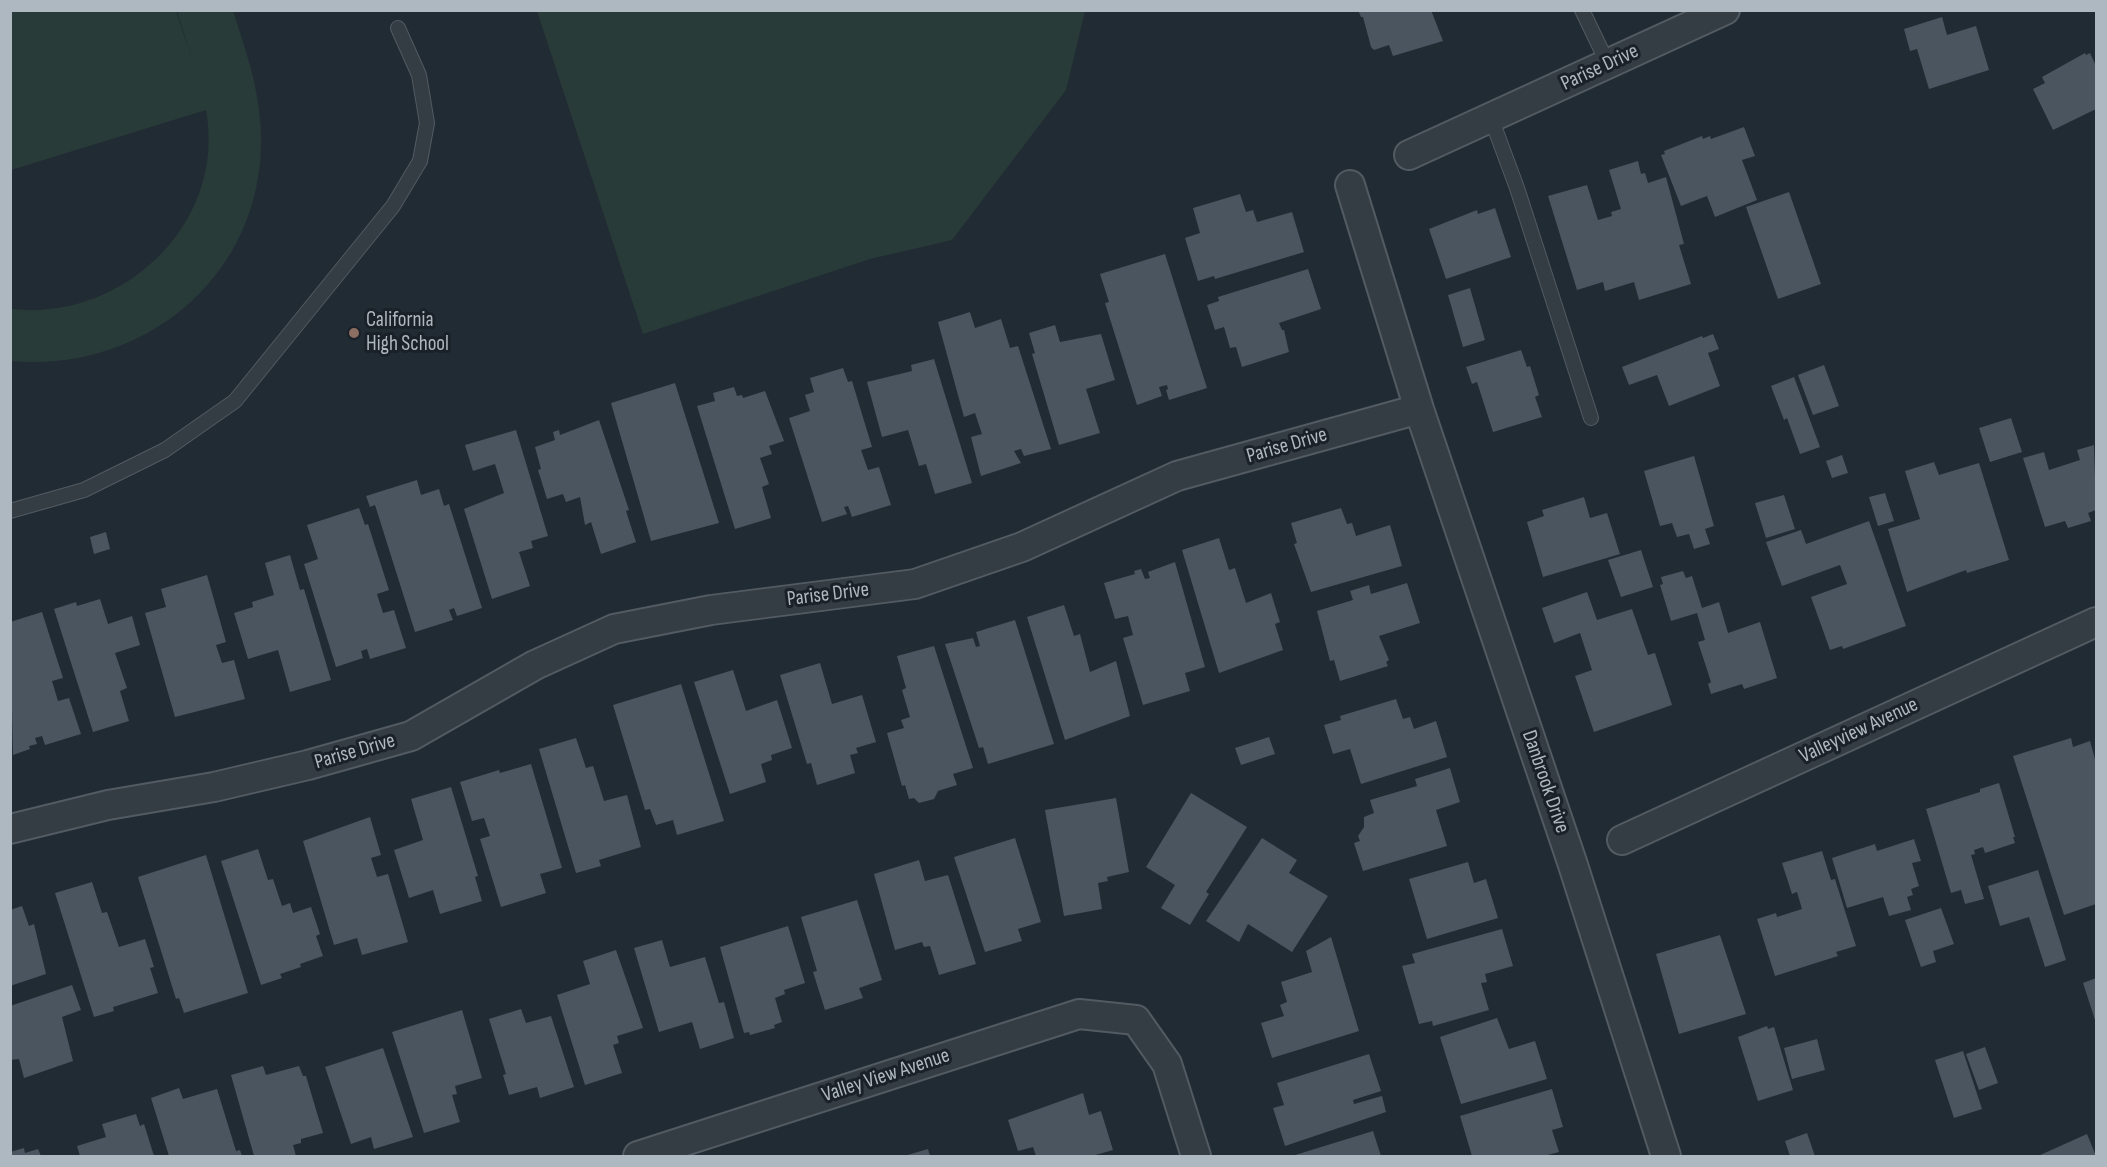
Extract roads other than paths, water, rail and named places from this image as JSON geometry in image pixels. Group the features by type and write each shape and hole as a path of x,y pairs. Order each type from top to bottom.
{"street":[{"name":"Parise Drive","path":"1409,155 1725,10"},
{"path":"1350,185 1419,409"},
{"name":"Parise Drive","path":"10,829 108,805 235,782 411,736 535,665 614,629 711,610 915,584 1022,547 1177,476 1419,409"},
{"name":"Danbrook Drive","path":"1419,409 1569,851 1666,1156"},
{"name":"Valleyview Avenue","path":"1622,840 2097,622"},
{"name":"Valley View Avenue","path":"638,1156 1079,1014 1136,1020 1167,1064 1196,1156"}],"lane":[{"path":"1582,10 1608,64"},
{"path":"10,511 84,490 165,450 235,401 393,206 420,161 427,123 419,75 398,27"},
{"path":"1491,118 1521,199 1592,418"}],"place":[{"name":"California High School","path":"354,333"}]}
